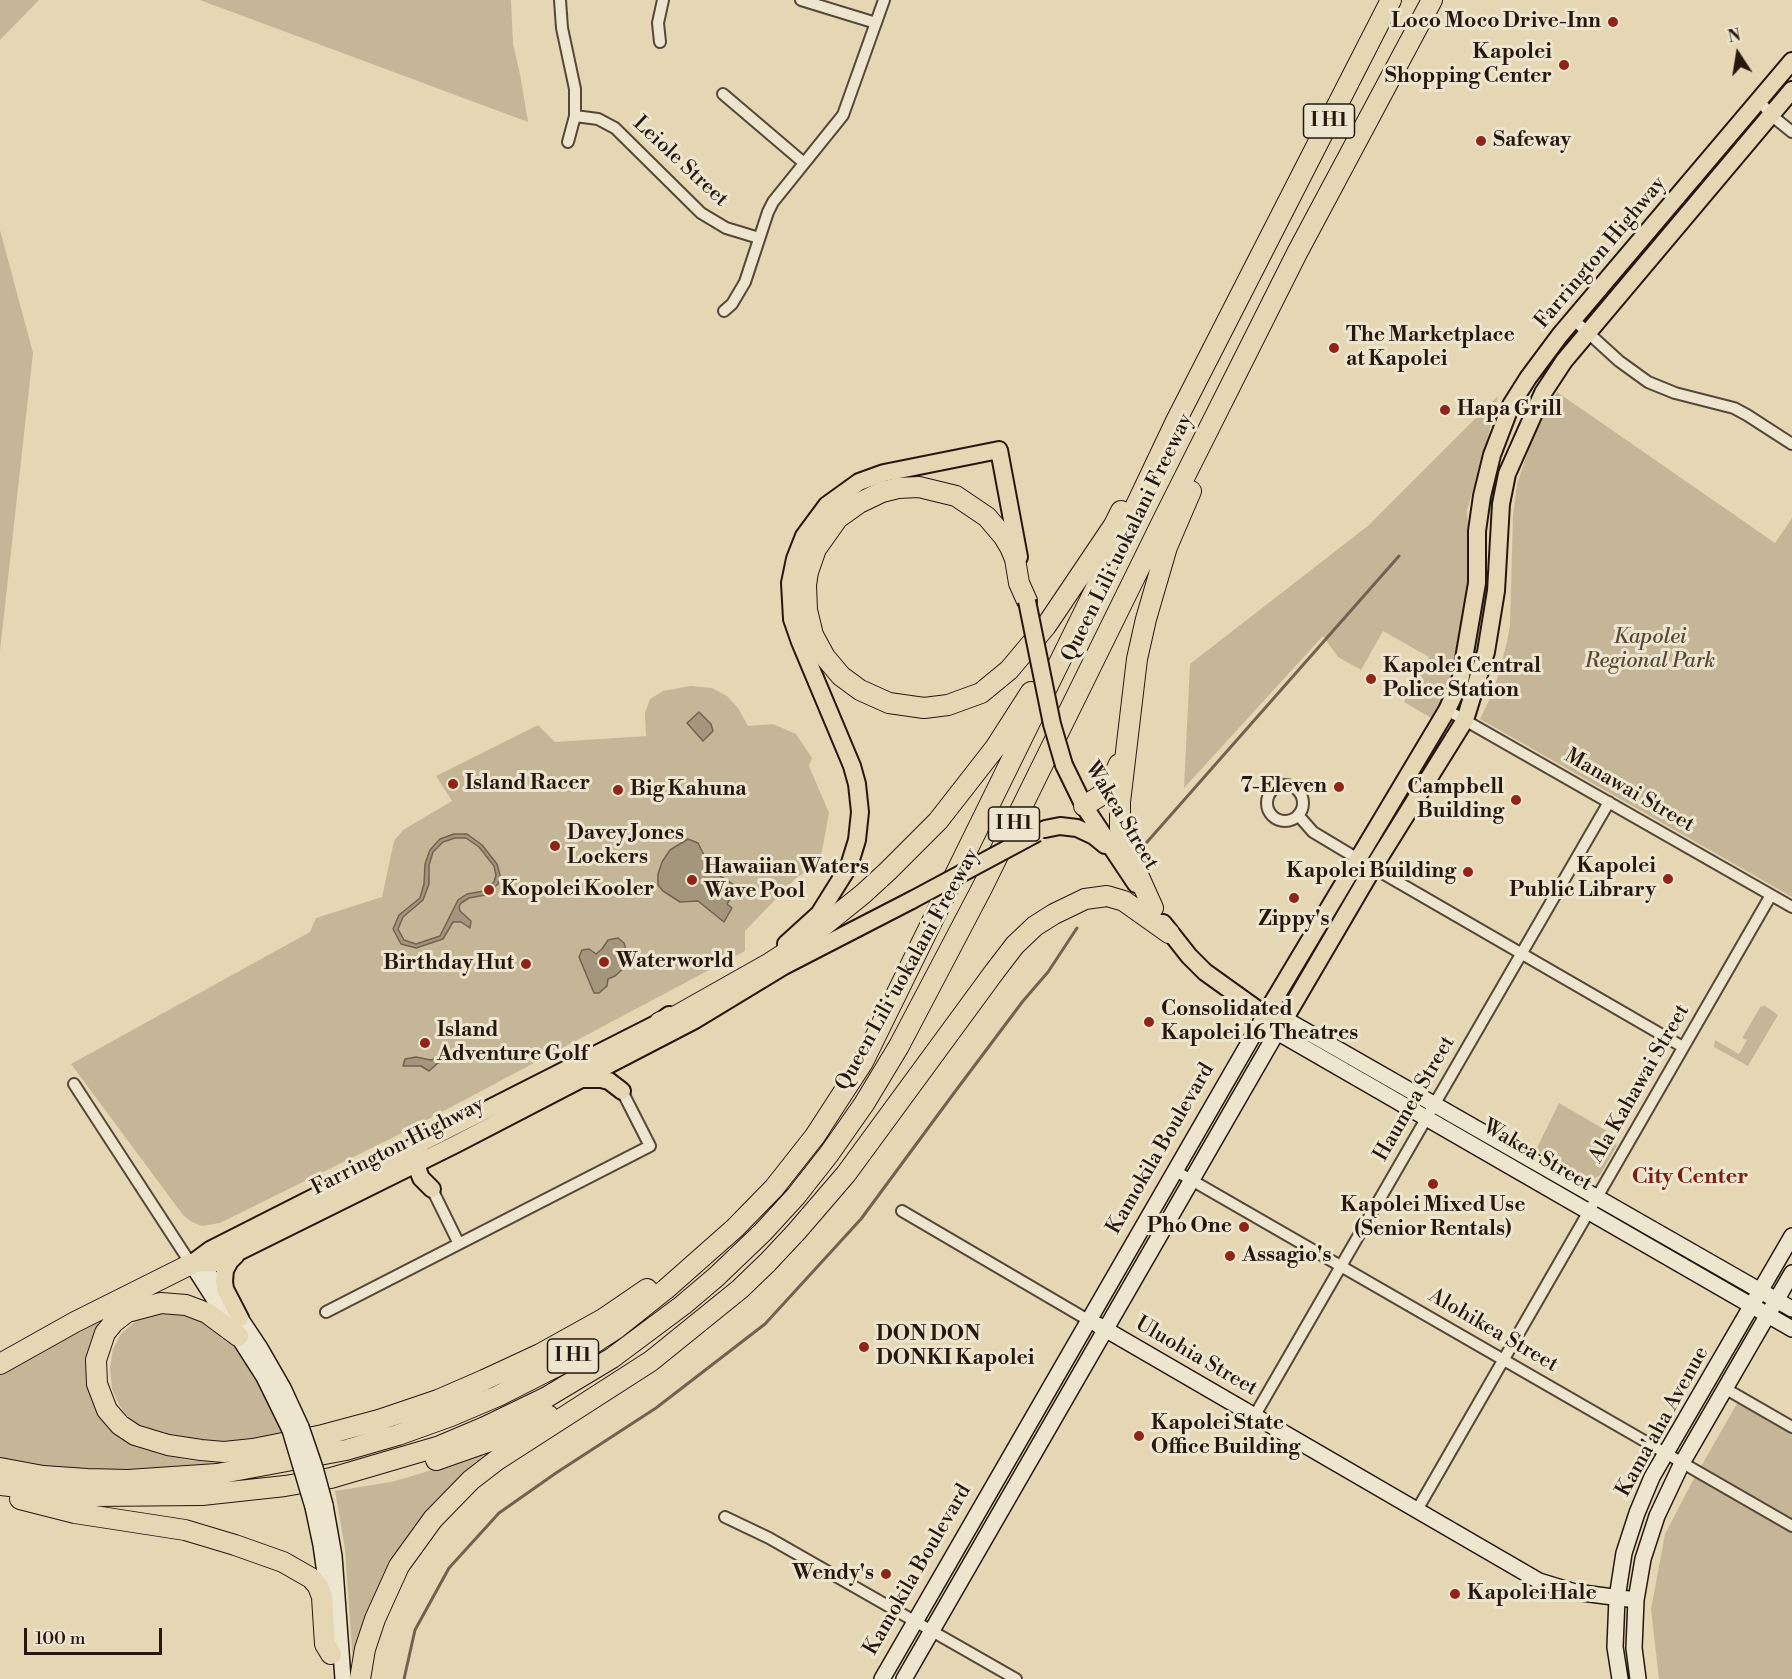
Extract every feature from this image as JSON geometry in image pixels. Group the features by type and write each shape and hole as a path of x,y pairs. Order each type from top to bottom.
{"highway":[{"name":"Queen Liliʻuokalani Freeway","path":"0,1468 43,1476 87,1479 128,1480 206,1475 346,1450 451,1416 498,1396 563,1363 617,1328 666,1289 735,1228 774,1188 815,1136 863,1062 1176,421 1391,0"},
{"name":"Queen Liliʻuokalani Freeway","path":"0,1485 95,1496 202,1495 331,1478 440,1446 547,1397 612,1358 683,1305 763,1232 796,1196 829,1154 899,1046 982,888 1297,253 1432,0"},
{"path":"1084,806 1108,788 1125,747 1137,659 1167,547 1203,466 1305,263 1344,166"},
{"path":"1027,601 1019,583 1015,559 1010,548 1000,531 987,517 956,496 919,488 897,488 876,494 859,502 838,518 816,549 808,572 806,598 811,628 825,657 841,676 869,695 900,706 936,707 971,698 992,686 1009,670 1046,626 1114,525 1194,364 1267,243"},
{"path":"660,1022 729,988 807,939 863,894 912,848 967,785 1021,711 1061,636 1120,539"},
{"path":"1125,747 1120,829 1123,841 1153,908"},
{"path":"740,1289 838,1168 858,1138 950,962 982,888"},
{"path":"360,1679 365,1648 375,1619 399,1566 433,1519 471,1480 497,1460 651,1361 740,1289 797,1231 846,1174 995,971 1035,926 1085,899 1107,896 1124,901 1169,933"},
{"path":"239,1327 186,1305 161,1303 127,1312 105,1333 96,1360 97,1384 107,1410 120,1425 135,1435 168,1445 224,1452 253,1449 322,1435 379,1420 438,1400 540,1354 603,1320 735,1228"},
{"path":"0,1364 191,1264"},
{"path":"331,1478 364,1477 457,1453 536,1422 651,1361"},
{"path":"0,1493 75,1513 185,1530 266,1554 298,1570 311,1578 318,1586 322,1597 325,1644 331,1654"},
{"path":"298,1570 325,1568"}],"main road":[{"name":"Farrington Highway","path":"1477,531 1492,455 1511,405 1545,353 1792,61"},
{"name":"Farrington Highway","path":"1500,536 1501,504 1507,474 1551,379 1792,90"},
{"name":"Wakea Street","path":"697,1000 766,958 809,924 835,892 849,866 857,840 859,798 852,766 792,619 790,583 795,559 804,536 827,505 859,482 884,473 999,450 1052,724 1064,765 1084,806 1169,933 1205,972 1281,1025"},
{"name":"Kamokila Boulevard","path":"1265,1015 1447,710 1460,682 1477,583 1477,531"},
{"name":"Kamokila Boulevard","path":"1281,1025 1373,868 1465,720 1486,652 1496,591 1500,536"},
{"name":"Farrington Highway","path":"191,1264 210,1250 580,1079 627,1055 695,1020 784,966 912,900 1084,806"},
{"path":"1041,831 1060,826 1077,828 1094,836 1112,850"},
{"name":"Farrington Highway","path":"435,1146 697,1000"},
{"path":"622,1091 620,1075 627,1055"},
{"path":"580,1079 609,1081 622,1091"},
{"path":"435,1146 430,1169 423,1176 421,1150 435,1146"},
{"name":"Farrington Highway","path":"191,1264 216,1263 388,1177 423,1176"},
{"path":"239,1327 224,1281 225,1270 230,1261 241,1251"}],"street":[{"path":"560,0 562,28 575,89 575,116 568,141"},
{"path":"660,42 658,23 663,0"},
{"path":"801,0 876,23"},
{"path":"724,311 732,304 745,282 772,202 843,116 884,0"},
{"path":"723,94 804,163"},
{"path":"1760,100 1771,115 1792,132"},
{"name":"Leiole Street","path":"575,116 597,119 615,128 701,213 726,228 759,238"},
{"path":"1574,320 1619,361 1648,382 1675,393 1734,408 1792,444"},
{"name":"Manawai Street","path":"1447,710 1792,907"},
{"name":"Haumea Street","path":"1255,1415 1610,802"},
{"path":"1298,815 1313,832 1683,1047"},
{"name":"Ala Kahawai Street","path":"1417,1510 1771,895"},
{"name":"Kamokila Boulevard","path":"882,1679 1265,1015"},
{"name":"Kamokila Boulevard","path":"904,1679 1281,1025"},
{"name":"Wakea Street","path":"1281,1025 1435,1103 1792,1309"},
{"name":"Wakea Street","path":"1281,1025 1426,1119 1792,1331"},
{"path":"74,1084 191,1264 239,1327 264,1377 295,1429 334,1556 343,1679"},
{"path":"326,1312 650,1146 622,1091"},
{"name":"Alohikea Street","path":"1174,1170 1792,1526"},
{"path":"423,1176 459,1244"},
{"name":"Uluohia Street","path":"902,1211 1539,1581 1575,1592 1636,1600"},
{"name":"Kama'aha Avenue","path":"1620,1679 1616,1647 1617,1598 1624,1553 1648,1485 1792,1236"},
{"path":"1735,1276 1755,1274 1778,1261"},
{"name":"Kama'aha Avenue","path":"1638,1679 1634,1648 1636,1600 1649,1539 1663,1500 1767,1315 1792,1279"},
{"path":"1725,1291 1734,1310 1736,1333"},
{"path":"1750,1345 1773,1332 1792,1331"},
{"path":"1726,1389 1792,1428"},
{"path":"319,1506 332,1679"},
{"path":"725,1517 769,1538 1016,1679"}],"green space":[{"path":"0,0 39,0 0,40"},
{"path":"200,0 511,0 513,44 528,122"},
{"path":"0,230 33,353 0,651"},
{"name":"Kapolei Regional Park","path":"1557,392 1775,543 1792,518 1792,897 1480,719 1494,690 1510,625 1513,515 1517,484 1534,433"},
{"path":"1498,396 1467,510 1470,559 1466,617 1459,658 1449,688 1433,719 1404,702 1429,657 1383,631 1361,670 1338,657 1323,636 1184,788 1190,664 1369,525"},
{"path":"690,686 712,688 727,696 738,708 748,726 773,724 796,734 812,758 809,766 829,813 820,862 796,878 745,931 745,951 404,1132 220,1223 202,1226 183,1215 71,1064 310,932 316,918 382,897 394,841 403,830 452,801 436,776 538,725 555,742 646,736 645,713 650,699 663,691"},
{"path":"1764,1005 1778,1015 1748,1066 1714,1047 1715,1040 1739,1054 1747,1040 1742,1038 1761,1006"},
{"path":"1559,1103 1614,1135 1611,1141 1617,1145 1600,1175 1595,1178 1588,1180 1536,1150"},
{"path":"129,1306 91,1360 133,1443 160,1454 186,1460 218,1463 125,1470 52,1470 0,1462 0,1374"},
{"path":"172,1311 220,1326 253,1366 290,1435 239,1444 168,1439 138,1425 128,1417 119,1405 112,1389 110,1368 113,1349 121,1334 138,1319 154,1313"},
{"path":"1739,1400 1792,1427 1792,1679 1659,1679 1651,1609 1665,1534"},
{"path":"522,1438 423,1527 354,1679 345,1549 335,1491 391,1482 481,1455"}],"shaded area":[{"path":"699,712 711,724 713,731 703,741 687,723"},
{"name":"Kopolei Kooler","path":"454,834 467,834 482,845 497,864 500,875 498,884 485,895 469,898 461,903 460,911 471,921 470,928 461,922 453,922 443,939 416,948 401,944 393,929 399,915 420,898 424,884 425,864 430,850 440,839","holes":["455,838 466,838 479,847 494,866 496,875 494,882 484,891 467,894 458,900 440,936 416,944 404,940 398,929 403,917 423,900 429,884 429,865 433,852 443,842"]},
{"name":"Hawaiian Waters Wave Pool","path":"688,839 698,843 708,868 737,887 727,904 732,908 724,922 698,901 680,902 658,885 658,874 662,862 670,850"},
{"name":"Waterworld","path":"618,938 624,943 628,957 626,966 608,979 607,986 599,993 594,993 579,957 582,950 589,949 596,954 608,940"},
{"path":"456,1048 465,1049 459,1055 438,1063 429,1071 421,1066 403,1066 405,1059 446,1058"}],"waterway":[{"path":"1140,850 1399,556"},
{"path":"404,1679 415,1630 449,1568 499,1513 656,1408 765,1324 861,1219 1023,1001 1048,972 1077,928"}],"place":[{"name":"Loco Moco Drive-Inn","path":"1613,22"},
{"name":"Kapolei Shopping Center","path":"1564,65"},
{"name":"Safeway","path":"1481,141"},
{"name":"The Marketplace at Kapolei","path":"1334,348"},
{"name":"Hapa Grill","path":"1445,410"},
{"name":"Kapolei Central Police Station","path":"1371,679"},
{"name":"Island Racer","path":"453,784"},
{"name":"7-Eleven","path":"1339,787"},
{"name":"Big Kahuna","path":"618,790"},
{"name":"Campbell Building","path":"1516,800"},
{"name":"Davey Jones Lockers","path":"555,846"},
{"name":"Kapolei Building","path":"1468,872"},
{"name":"Kapolei Public Library","path":"1668,879"},
{"name":"Hawaiian Waters Wave Pool","path":"692,880"},
{"name":"Kopolei Kooler","path":"489,890"},
{"name":"Zippy's","path":"1294,898"},
{"name":"Waterworld","path":"604,962"},
{"name":"Birthday Hut","path":"526,964"},
{"name":"Consolidated Kapolei 16 Theatres","path":"1149,1022"},
{"name":"Island Adventure Golf","path":"425,1043"},
{"name":"Kapolei Mixed Use (Senior Rentals)","path":"1433,1184"},
{"name":"Pho One","path":"1244,1227"},
{"name":"Assagio's","path":"1230,1256"},
{"name":"DON DON DONKI Kapolei","path":"864,1347"},
{"name":"Kapolei State Office Building","path":"1139,1436"},
{"name":"Wendy's","path":"886,1574"},
{"name":"Kapolei Hale","path":"1455,1594"}],"district":[{"name":"City Center","path":"1690,1178"}]}
